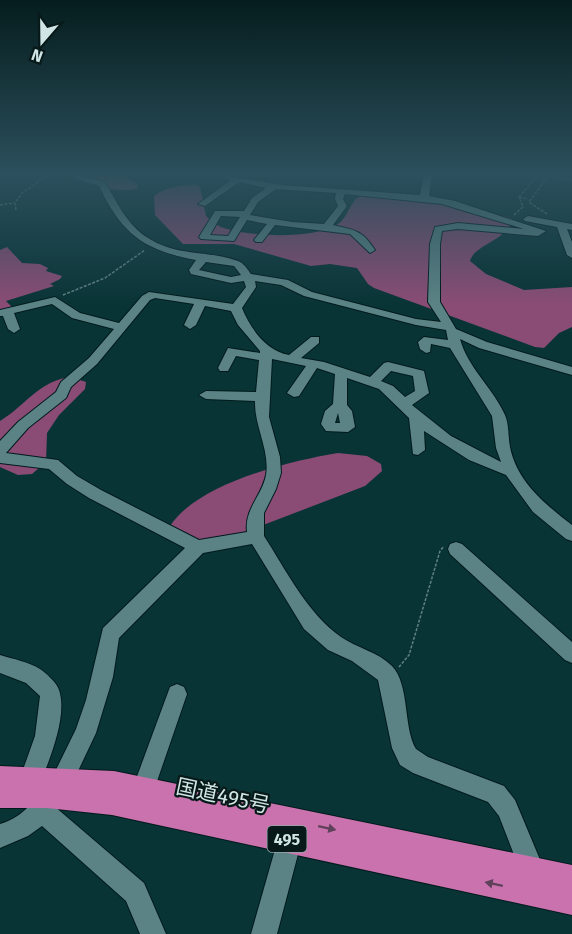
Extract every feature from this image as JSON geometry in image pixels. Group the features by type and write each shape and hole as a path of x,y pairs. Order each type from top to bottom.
{"highway":[{"name":"国道495号","path":"0,778 45,791 112,801 290,839 536,882 572,880"},
{"name":"国道495号","path":"0,795 114,784 536,882 572,900"}],"street":[{"path":"123,219 143,239 169,252 237,264 248,277 251,287 236,308"},
{"path":"259,219 305,227 327,227 353,232 363,239 370,250"},
{"path":"327,227 333,219"},
{"path":"500,219 541,231 538,233 458,226 438,229 435,244 434,302 452,334 458,353 499,416 503,448 512,471 528,496 539,508 572,534"},
{"path":"526,219 567,227 572,255"},
{"path":"259,240 273,222"},
{"path":"203,258 194,270 195,272 231,280 248,277 284,282 308,294 416,322 483,345 572,371"},
{"path":"198,547 95,494 72,480 53,464 1,458 23,425 61,395 66,385 93,361 146,298 153,294 236,308"},
{"path":"14,329 4,312 55,300 59,308 120,327"},
{"path":"190,325 201,302"},
{"path":"236,308 243,323 266,355 262,417 272,453 273,471 272,480 254,515 253,526 256,537 311,623 335,644 359,655 388,677 403,748 408,757 421,765 496,794 507,807 536,882"},
{"path":"426,349 423,342 452,334"},
{"path":"291,360 315,340"},
{"path":"224,368 232,351 314,364 372,382 392,390 416,417 485,462 501,470 512,471"},
{"path":"294,393 314,364"},
{"path":"372,382 388,366 419,374 422,393 404,404"},
{"path":"340,406 341,372"},
{"path":"206,395 263,397"},
{"path":"416,417 418,450"},
{"path":"0,836 14,832 85,733 103,677 110,634 198,547 256,537"},
{"path":"456,549 572,654"},
{"path":"0,664 33,676 50,692 45,791 135,892 153,934"},
{"path":"143,790 177,694"},
{"path":"264,934 290,839"}],"path":[{"path":"55,300 79,287 105,278 148,246"},
{"path":"388,677 409,655 440,551 443,546 448,545 456,549"}],"shaded area":[{"path":"158,219 209,219 221,227 247,233 297,235 327,229 343,219 512,219 510,226 478,250 470,261 486,274 524,290 572,287 572,327 559,333 544,348 535,347 374,288 368,284 357,268 330,264 311,266 234,244 183,244"},
{"path":"7,247 22,263 40,264 48,268 46,271 62,276 50,284 54,286 6,301 13,308 0,310 0,250"},
{"path":"71,377 86,382 85,389 59,415 47,433 46,462 32,474 18,475 0,467 0,421 50,383"},
{"path":"338,453 367,456 381,464 382,471 365,486 219,542 192,541 170,526 183,511 201,498 246,476"}]}
